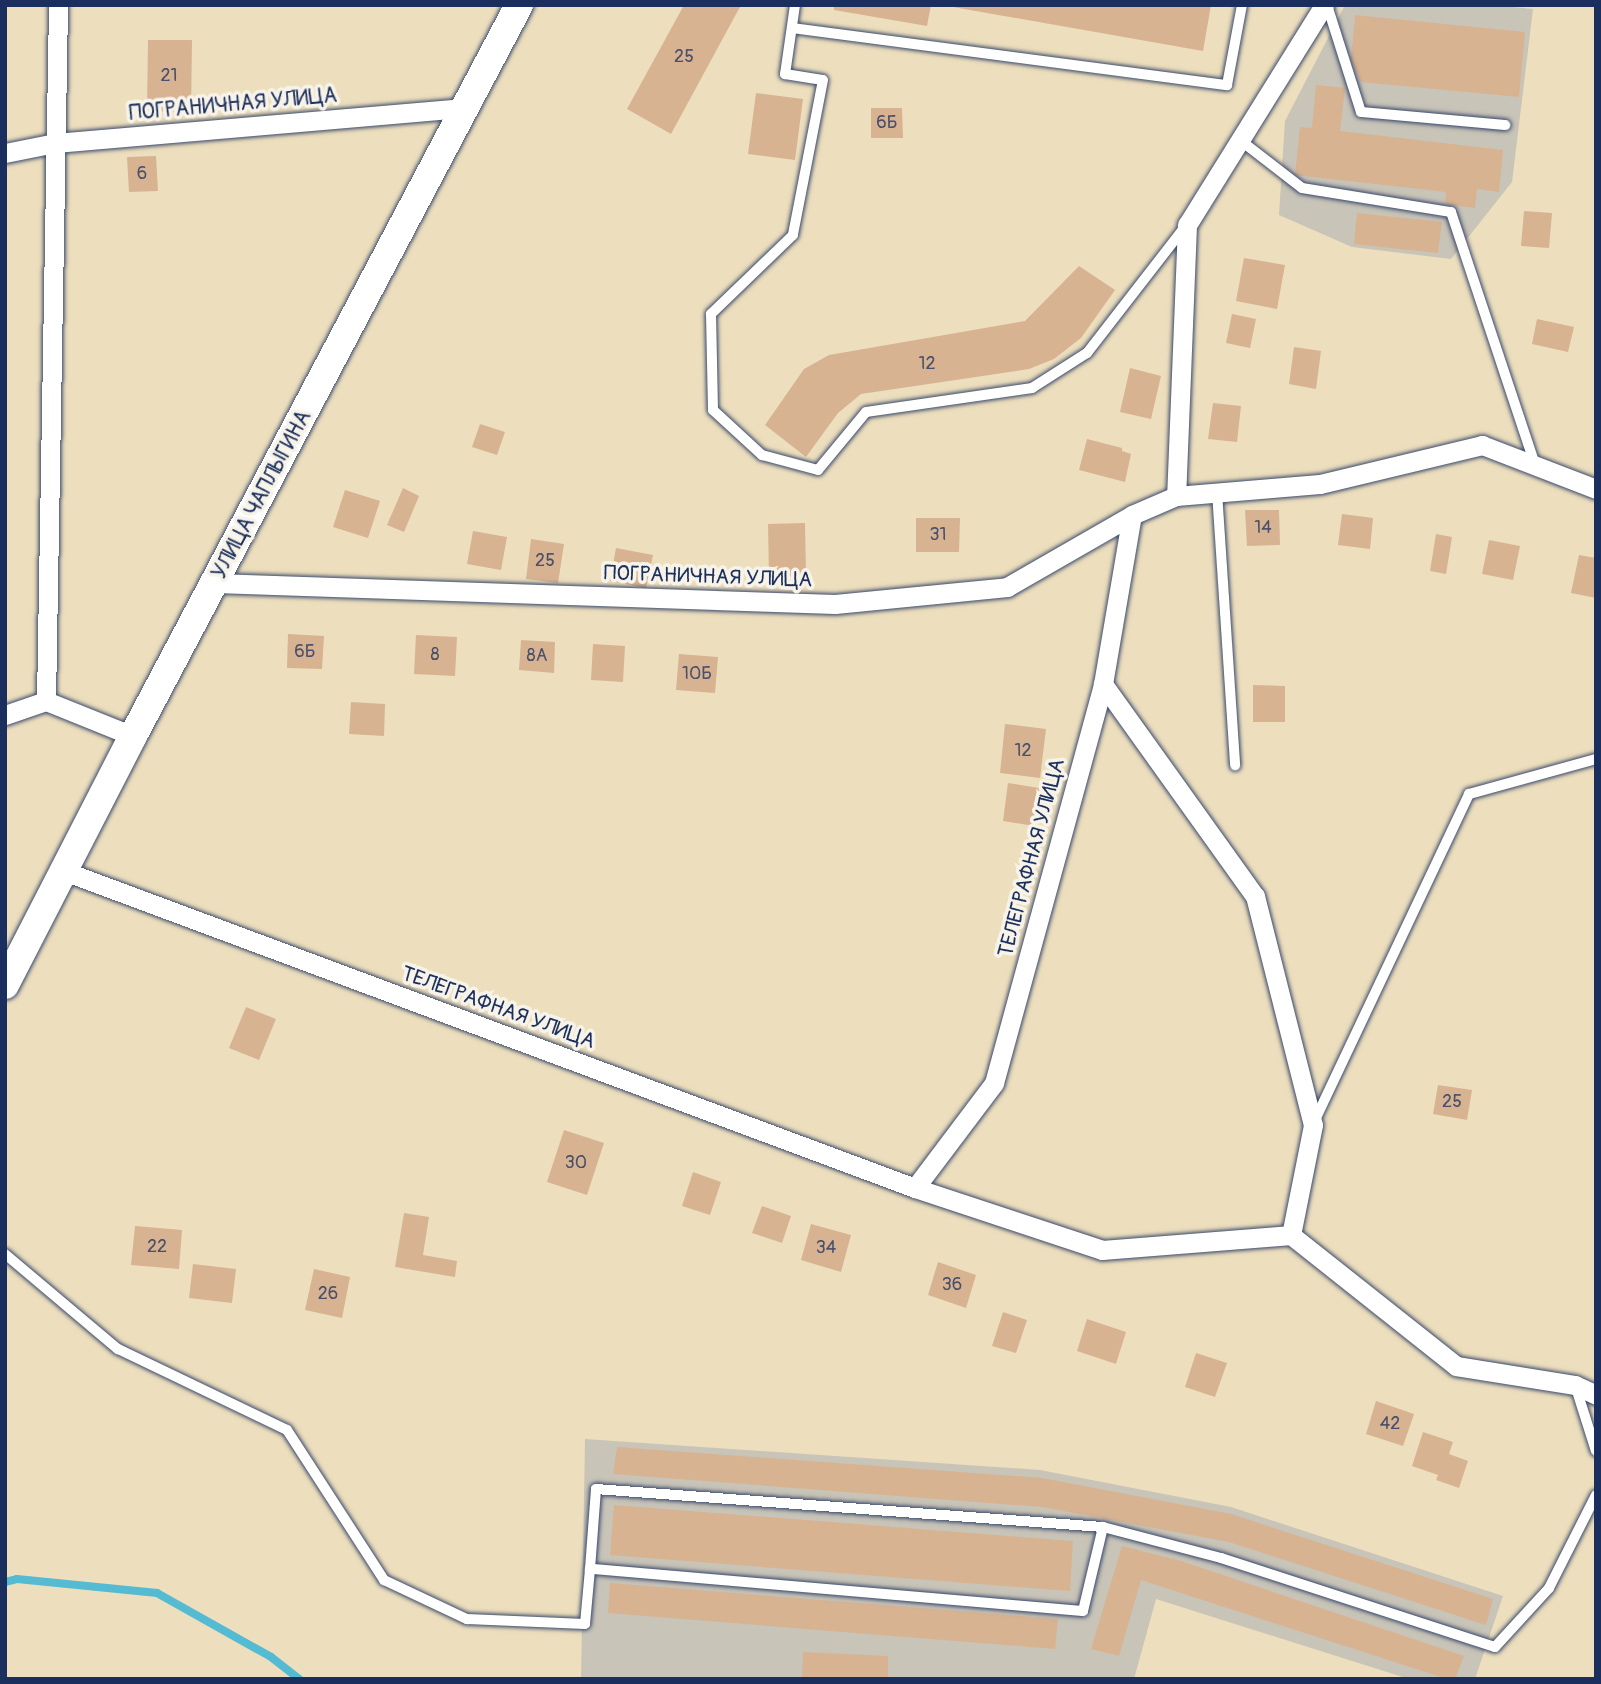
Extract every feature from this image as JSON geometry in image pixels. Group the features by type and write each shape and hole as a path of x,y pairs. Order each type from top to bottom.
{"main road":[{"name":"УЛИЦА ЧАПЛЫГИНА","path":"5,985 133,736 519,5"}],"street":[{"path":"46,701 58,5"},
{"path":"1176,496 1187,225 1325,5"},
{"name":"ПОГРАНИЧНАЯ УЛИЦА","path":"5,153 55,143 465,108"},
{"name":"ПОГРАНИЧНАЯ УЛИЦА","path":"215,583 835,604 1007,587 1132,515 1176,496 1320,484 1482,445 1596,489"},
{"name":"ТЕЛЕГРАФНАЯ УЛИЦА","path":"915,1188 994,1083 1103,684 1132,515"},
{"path":"1103,684 1255,896 1313,1125 1291,1235 1456,1366 1575,1385 1596,1395"},
{"path":"5,715 46,701 133,736"},
{"name":"ТЕЛЕГРАФНАЯ УЛИЦА","path":"64,871 915,1188 1102,1250 1291,1235"}],"lane":[{"path":"795,5 785,74 823,80 793,235 711,314 713,410 762,455 818,470 866,412 1032,388 1087,353 1187,225"},
{"path":"792,28 1227,85 1242,5"},
{"path":"1325,5 1361,112 1505,124"},
{"path":"1240,140 1302,188 1451,212 1535,466"},
{"path":"1217,492 1235,765"},
{"path":"1313,1125 1469,794 1596,759"},
{"path":"5,1254 118,1349 287,1430 384,1580 467,1619 585,1624 596,1489 1104,1527 1221,1558 1495,1647 1549,1588 1596,1495"},
{"path":"1575,1385 1596,1451"},
{"path":"590,1569 1083,1611 1104,1527"}],"shaded area":[{"path":"1345,5 1489,5 1533,9 1512,182 1451,259 1352,247 1279,215 1285,121"},
{"path":"585,1439 1040,1470 1231,1507 1503,1596 1475,1679 1409,1679 1156,1599 1134,1679 581,1679"}],"building":[{"path":"684,5 741,5 671,134 627,109"},
{"path":"834,5 931,5 927,26 834,10"},
{"path":"942,5 1211,5 1203,51"},
{"path":"1355,15 1525,32 1519,97 1361,82 1351,60"},
{"path":"148,40 192,40 191,112 147,111"},
{"path":"1316,85 1345,88 1340,131 1503,150 1499,192 1477,189 1475,208 1445,204 1446,192 1295,175 1300,127 1312,128"},
{"path":"756,93 803,99 795,160 748,154"},
{"path":"871,108 902,108 903,138 871,138"},
{"path":"156,156 158,191 129,192 127,157"},
{"path":"1524,211 1552,213 1549,248 1521,246"},
{"path":"1357,213 1442,222 1438,253 1354,244"},
{"path":"1244,258 1285,265 1277,309 1236,301"},
{"path":"1079,266 1115,290 1081,338 1054,359 1029,369 861,394 838,413 806,457 765,425 804,369 829,355 1025,321"},
{"path":"1232,314 1256,319 1250,348 1226,343"},
{"path":"1537,319 1574,327 1568,352 1532,344"},
{"path":"1294,347 1321,351 1316,389 1289,384"},
{"path":"1130,368 1161,376 1151,419 1120,412"},
{"path":"1213,403 1241,406 1237,442 1208,439"},
{"path":"480,424 505,432 497,455 472,447"},
{"path":"1087,439 1122,448 1122,451 1131,454 1125,482 1079,470"},
{"path":"403,488 419,496 404,532 387,525"},
{"path":"345,490 380,501 368,538 333,527"},
{"path":"1245,510 1279,510 1280,545 1247,546"},
{"path":"1342,514 1373,518 1370,549 1338,545"},
{"path":"916,518 960,518 959,552 916,552"},
{"path":"805,523 806,576 769,577 768,524"},
{"path":"473,531 507,537 501,570 467,564"},
{"path":"1436,534 1452,537 1446,574 1430,571"},
{"path":"531,539 564,544 558,583 526,579"},
{"path":"1489,540 1520,546 1513,580 1482,574"},
{"path":"616,548 653,555 646,588 610,581"},
{"path":"1579,555 1596,558 1596,598 1571,593"},
{"path":"288,634 324,636 322,669 287,668"},
{"path":"416,635 457,637 455,676 414,674"},
{"path":"521,640 555,642 554,673 519,670"},
{"path":"593,644 625,646 623,682 591,680"},
{"path":"679,654 718,657 715,693 676,690"},
{"path":"1253,685 1285,686 1285,722 1253,722"},
{"path":"351,702 385,704 384,736 349,734"},
{"path":"1005,724 1046,729 1040,778 1000,773"},
{"path":"1008,783 1039,788 1034,826 1003,821"},
{"path":"246,1007 276,1019 259,1060 229,1048"},
{"path":"1438,1085 1472,1090 1467,1120 1433,1114"},
{"path":"564,1130 604,1143 587,1195 547,1182"},
{"path":"693,1172 721,1182 710,1215 682,1206"},
{"path":"762,1206 791,1216 782,1243 752,1233"},
{"path":"404,1213 429,1217 423,1255 457,1261 455,1277 395,1267"},
{"path":"811,1224 851,1235 841,1272 801,1260"},
{"path":"135,1226 182,1230 179,1269 131,1265"},
{"path":"938,1262 976,1275 966,1308 928,1295"},
{"path":"193,1264 236,1269 232,1303 189,1298"},
{"path":"314,1269 350,1277 342,1318 305,1310"},
{"path":"1003,1312 1027,1320 1016,1353 992,1346"},
{"path":"1087,1319 1126,1332 1116,1364 1077,1351"},
{"path":"1196,1353 1227,1363 1215,1397 1185,1387"},
{"path":"1376,1401 1414,1414 1403,1446 1366,1434"},
{"path":"1423,1432 1453,1442 1449,1454 1468,1461 1459,1488 1436,1480 1438,1475 1412,1466"},
{"path":"617,1447 1042,1478 1231,1514 1493,1599 1486,1625 1229,1542 1042,1507 613,1474"},
{"path":"614,1505 1073,1541 1070,1591 610,1555"},
{"path":"1122,1546 1181,1561 1464,1656 1455,1679 1447,1679 1141,1580 1119,1656 1091,1649"},
{"path":"610,1583 1058,1619 1055,1649 608,1613"},
{"path":"803,1652 888,1656 888,1679 802,1679"}],"waterway":[{"path":"5,1582 17,1579 157,1593 271,1657 299,1679"}]}
